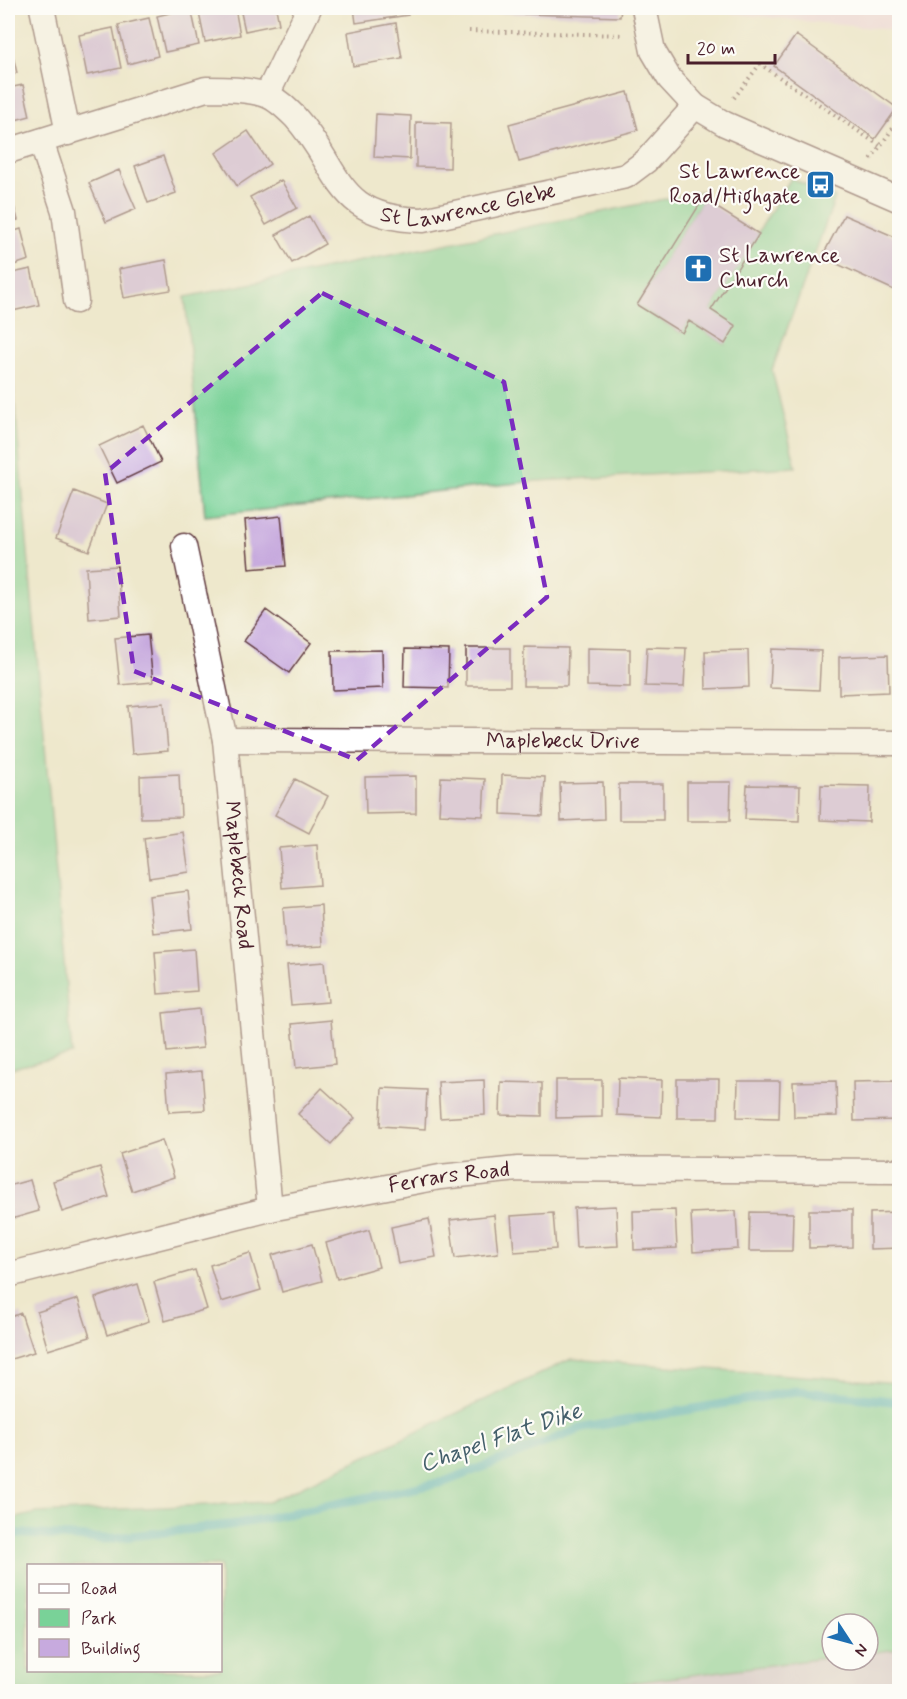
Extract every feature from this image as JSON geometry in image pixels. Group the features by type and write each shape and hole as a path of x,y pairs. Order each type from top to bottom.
{"street":[{"path":"42,8 68,132"},
{"path":"267,95 309,8"},
{"path":"644,8 653,51 669,78 695,106 718,120 900,200"},
{"name":"St Lawrence Glebe","path":"8,151 206,89 232,89 267,95 285,107 300,123 343,190 362,206 402,220 423,220 626,176 646,161 695,106"},
{"path":"41,141 64,211 76,301"},
{"name":"Maplebeck Road","path":"184,546 225,740 270,1209"},
{"name":"Maplebeck Drive","path":"225,740 900,743"},
{"name":"Ferrars Road","path":"8,1275 270,1209 440,1177 518,1169 900,1171"}],"path":[{"path":"469,31 650,36"},
{"path":"718,120 760,64 880,146"},
{"path":"856,181 896,124 900,126"}],"highlighted area":[{"path":"322,293 504,382 547,597 357,760 134,671 105,473"}],"shaded area":[{"path":"644,8 899,8 899,31 688,9"},
{"path":"899,1649 899,1691 559,1692 820,1659 820,1672 880,1672 880,1651"}],"green space":[{"path":"791,178 835,198 772,370 796,467 537,481 205,516 185,297 704,191 703,199 637,305 681,333 689,321 725,344 711,310"},
{"path":"8,324 72,1054 8,1069"},
{"path":"571,1359 899,1383 899,1649 880,1651 880,1612 820,1612 820,1659 559,1692 8,1691 8,1520 37,1513 269,1502"}],"building":[{"path":"191,8 199,45 165,52 157,16"},
{"path":"198,8 235,8 240,35 205,42"},
{"path":"240,8 276,8 279,24 245,31"},
{"path":"354,8 407,8 408,15 356,23"},
{"path":"498,8 621,8 620,17 497,13"},
{"path":"149,18 158,56 128,64 118,25"},
{"path":"396,23 402,58 353,66 348,32"},
{"path":"113,28 121,68 87,75 79,35"},
{"path":"796,35 897,108 875,139 774,66"},
{"path":"10,43 17,73 8,76 8,44"},
{"path":"23,85 30,116 8,122 8,88"},
{"path":"628,92 638,130 519,162 509,124"},
{"path":"376,114 411,116 410,159 374,157"},
{"path":"416,122 451,123 450,168 416,167"},
{"path":"248,131 270,164 237,186 216,153"},
{"path":"163,156 176,193 148,203 135,166"},
{"path":"119,170 136,209 106,222 89,183"},
{"path":"281,180 297,208 266,225 250,197"},
{"path":"8,184 18,220 8,223"},
{"name":"St Lawrence Church","path":"703,199 759,234 711,310 736,326 725,344 689,321 682,333 637,305"},
{"path":"844,215 900,239 900,286 896,291 822,257"},
{"path":"309,216 325,244 292,263 276,235"},
{"path":"21,229 29,260 8,267 8,233"},
{"path":"166,260 171,290 124,298 119,269"},
{"path":"31,269 39,305 8,312 8,274"},
{"path":"143,425 161,462 117,483 99,446"},
{"path":"74,491 107,504 89,551 56,538"},
{"path":"281,516 286,566 249,569 245,520"},
{"path":"117,566 121,616 89,619 86,568"},
{"path":"266,610 311,643 289,673 244,641"},
{"path":"148,635 153,682 120,685 115,638"},
{"path":"524,647 568,648 567,686 523,686"},
{"path":"647,647 686,648 684,687 645,686"},
{"path":"466,648 510,648 510,686 466,686"},
{"path":"587,648 630,649 630,687 587,686"},
{"path":"405,649 449,650 448,688 404,687"},
{"path":"772,649 821,651 819,690 770,688"},
{"path":"382,650 383,688 333,690 332,651"},
{"path":"748,650 749,687 706,689 705,651"},
{"path":"888,655 889,692 839,694 839,657"},
{"path":"164,703 168,751 132,754 128,706"},
{"path":"179,774 181,817 141,818 140,776"},
{"path":"502,775 545,777 543,816 501,814"},
{"path":"416,776 416,813 366,814 365,777"},
{"path":"441,777 485,779 483,816 439,814"},
{"path":"295,779 328,796 309,833 275,815"},
{"path":"603,782 604,819 561,821 560,783"},
{"path":"687,782 731,782 730,821 687,821"},
{"path":"619,784 663,784 663,820 619,820"},
{"path":"747,785 800,786 799,821 745,819"},
{"path":"821,785 870,786 869,822 820,820"},
{"path":"183,832 189,872 149,878 144,838"},
{"path":"317,845 320,885 282,888 279,848"},
{"path":"188,891 192,929 153,933 149,896"},
{"path":"321,905 323,946 286,948 283,908"},
{"path":"194,949 197,991 158,994 155,952"},
{"path":"324,962 328,1002 291,1005 287,965"},
{"path":"199,1009 203,1048 167,1052 163,1013"},
{"path":"331,1020 335,1064 296,1068 292,1024"},
{"path":"202,1071 205,1110 169,1112 166,1074"},
{"path":"618,1078 662,1080 661,1117 617,1115"},
{"path":"677,1079 719,1079 718,1118 677,1118"},
{"path":"484,1080 485,1115 440,1118 438,1082"},
{"path":"556,1080 602,1080 602,1117 556,1118"},
{"path":"738,1081 780,1081 779,1118 737,1117"},
{"path":"836,1081 837,1116 794,1117 793,1082"},
{"path":"896,1081 897,1120 854,1121 853,1082"},
{"path":"501,1082 542,1083 542,1116 500,1115"},
{"path":"322,1088 355,1118 331,1144 298,1114"},
{"path":"382,1088 427,1090 425,1129 380,1126"},
{"path":"162,1140 174,1177 132,1191 120,1154"},
{"path":"100,1167 109,1197 62,1212 53,1181"},
{"path":"30,1180 39,1211 8,1220 8,1186"},
{"path":"616,1206 618,1246 576,1248 574,1208"},
{"path":"675,1210 677,1248 634,1250 633,1211"},
{"path":"809,1210 852,1210 852,1247 809,1248"},
{"path":"736,1211 738,1249 693,1252 691,1213"},
{"path":"750,1212 793,1213 792,1251 749,1251"},
{"path":"900,1212 900,1248 870,1249 870,1213"},
{"path":"553,1213 556,1249 514,1252 511,1216"},
{"path":"494,1215 498,1253 455,1258 450,1220"},
{"path":"429,1219 436,1257 398,1264 391,1227"},
{"path":"369,1230 379,1267 337,1279 326,1243"},
{"path":"312,1244 322,1281 282,1292 272,1255"},
{"path":"250,1253 261,1290 221,1302 210,1265"},
{"path":"195,1270 207,1309 165,1321 154,1282"},
{"path":"138,1284 149,1321 107,1335 95,1298"},
{"path":"78,1299 90,1337 48,1350 37,1312"},
{"path":"21,1313 34,1352 8,1360 8,1318"}],"waterway":[{"name":"Chapel Flat Dike","path":"8,1533 105,1539 237,1524 444,1482 583,1428 797,1391 900,1402"}],"place":[{"name":"St Lawrence Road/Highgate","path":"821,185"},
{"name":"St Lawrence Church","path":"698,269"}]}
